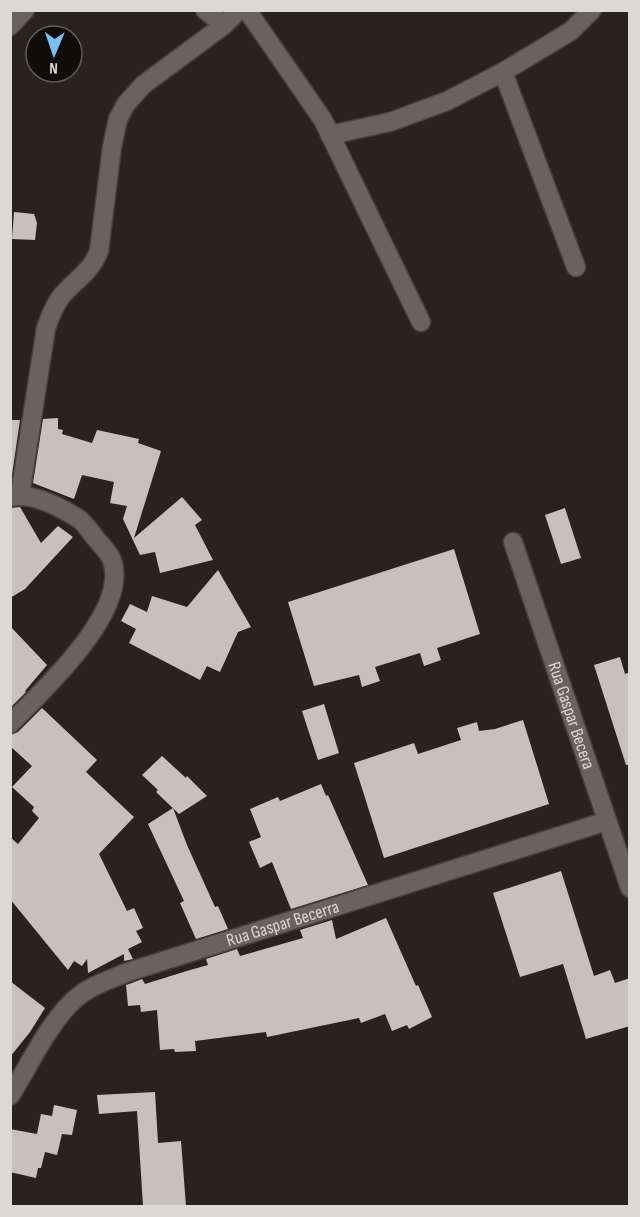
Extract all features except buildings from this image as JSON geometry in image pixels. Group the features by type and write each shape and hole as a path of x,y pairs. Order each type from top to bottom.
{"street":[{"path":"10,26 25,10"},
{"path":"205,10 224,25"},
{"path":"10,724 83,646 108,606 114,581 111,559 84,523 65,510 15,496 46,328 52,311 62,296 95,263 99,251 112,147 118,119 126,104 143,85 224,25 239,10"},
{"path":"247,10 323,120 421,322"},
{"path":"330,135 390,122 447,101 503,72 571,31 592,10"},
{"path":"503,72 576,267"},
{"name":"Rua Gaspar Becera","path":"513,542 630,888"},
{"name":"Rua Gaspar Becerra","path":"10,1096 52,1027 74,1000 97,984 128,972 607,821"}]}
